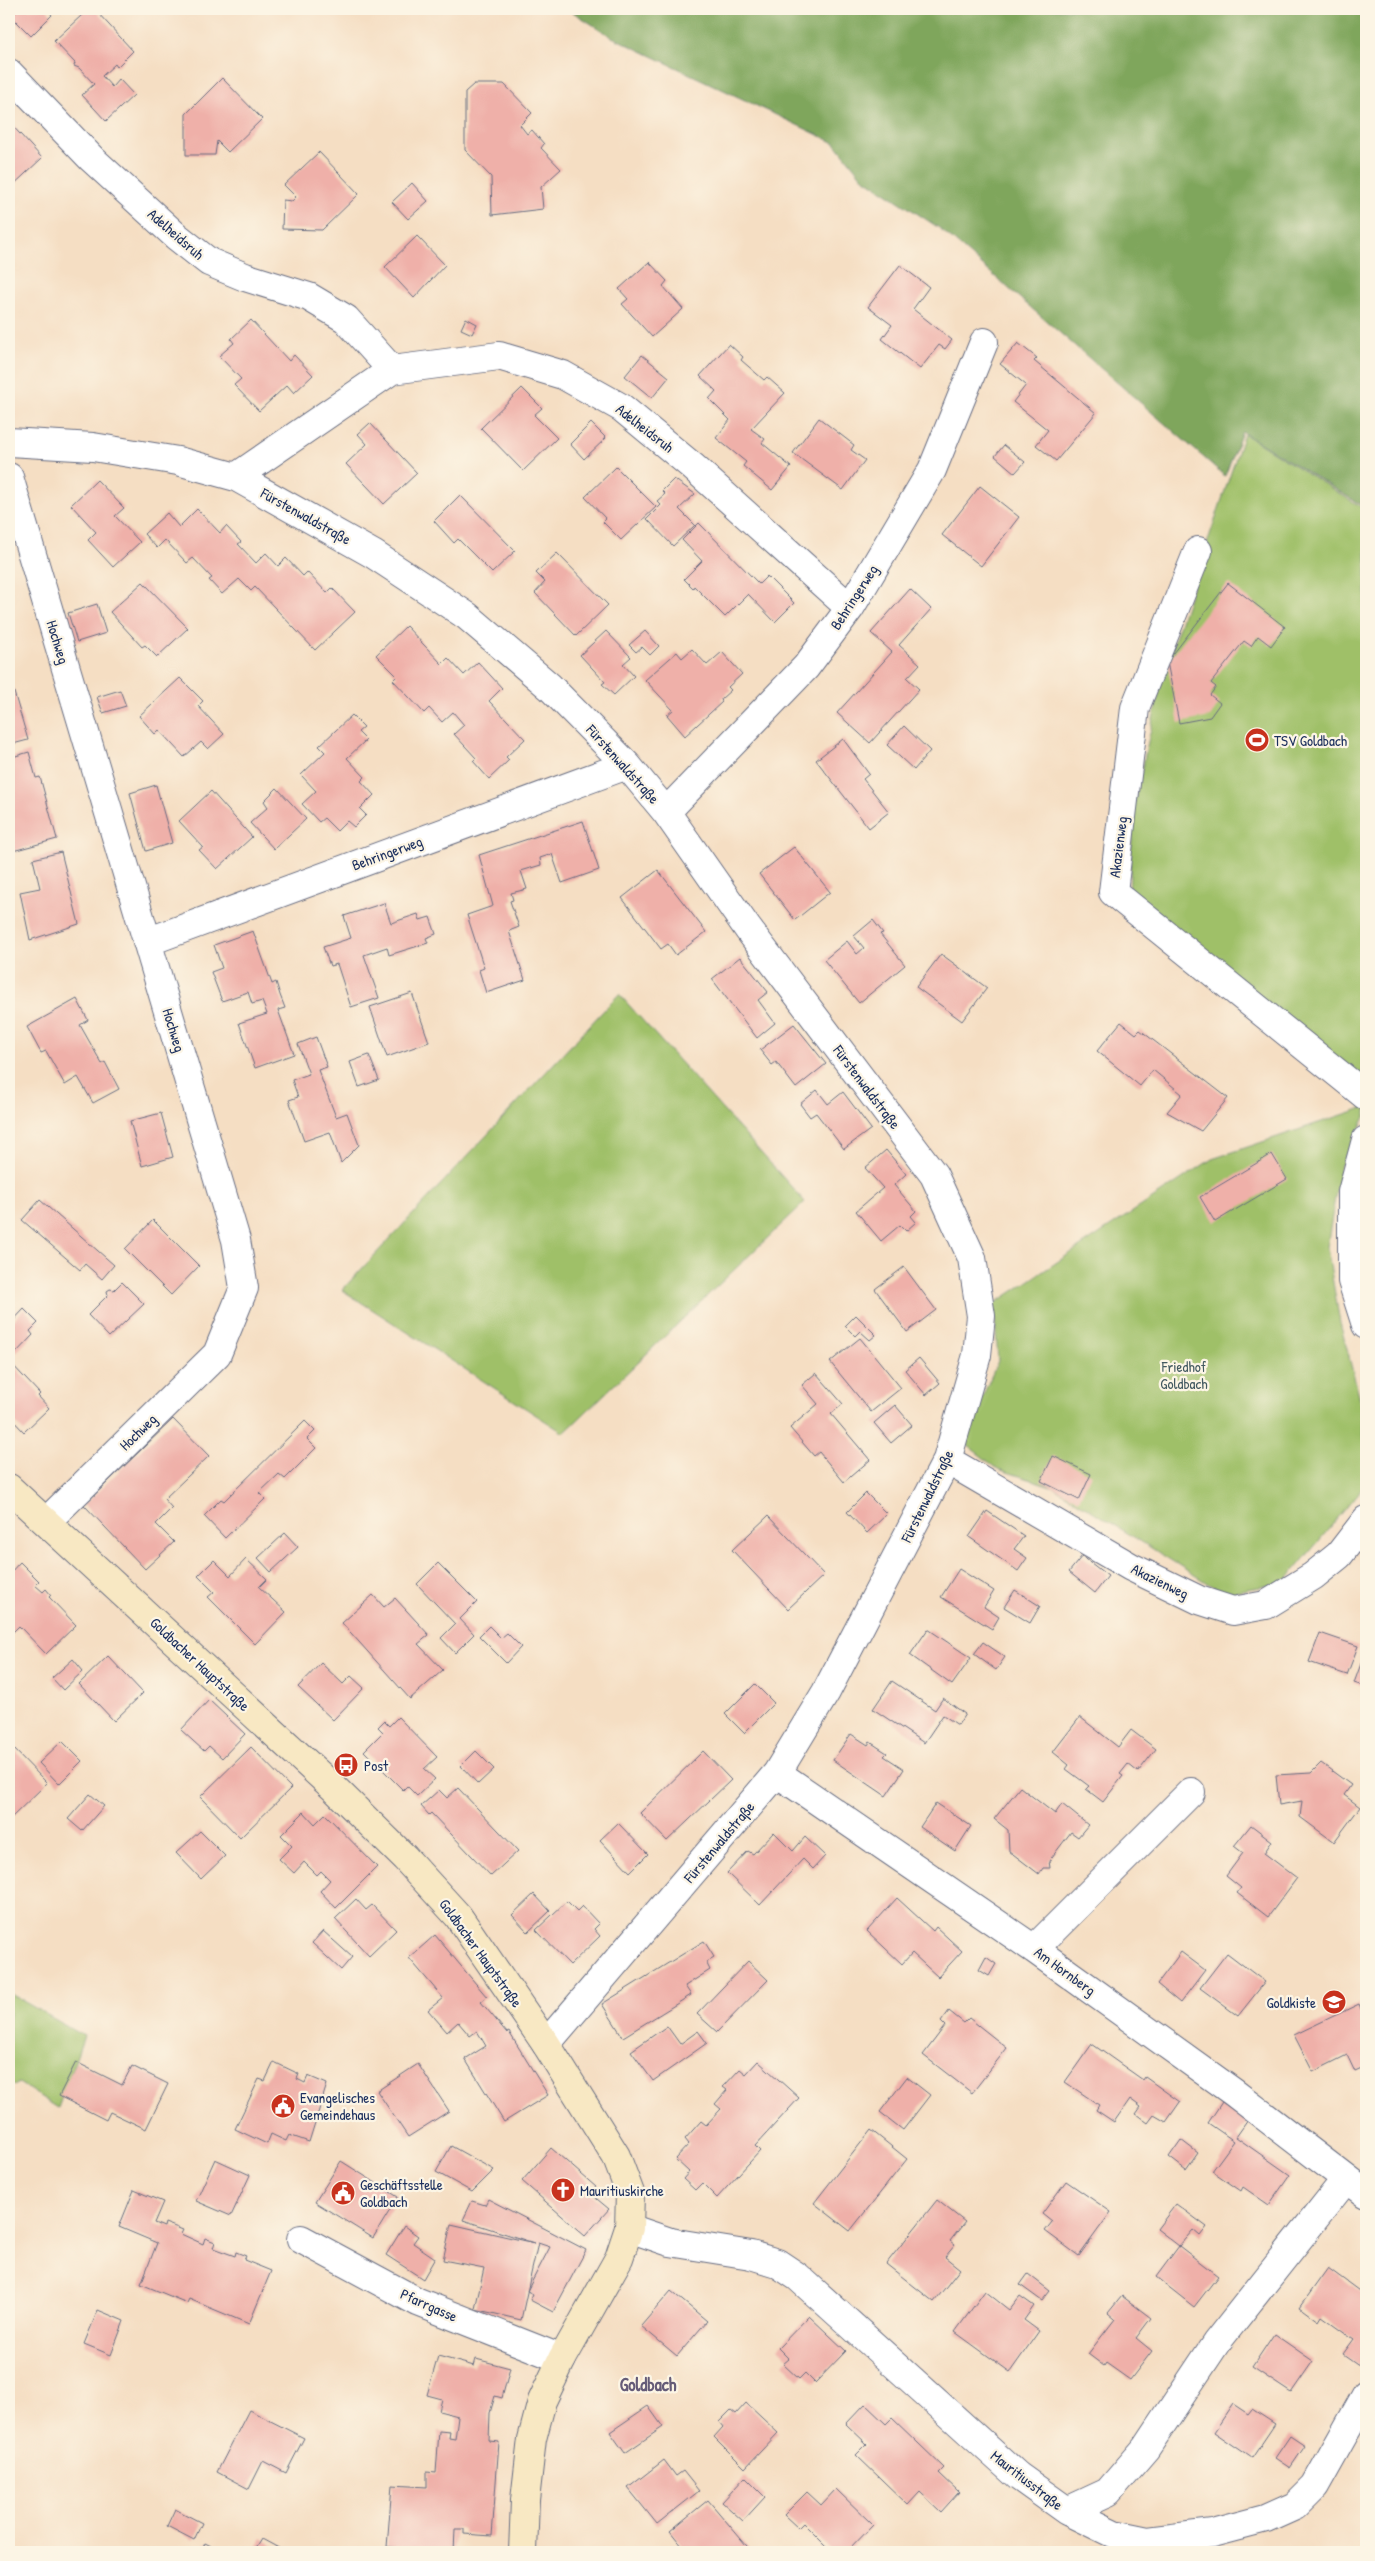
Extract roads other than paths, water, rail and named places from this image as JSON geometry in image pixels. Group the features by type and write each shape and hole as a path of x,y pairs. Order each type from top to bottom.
{"street":[{"name":"Adelheidsruh","path":"9,73 92,159 176,236 209,262 317,301 346,318 392,370"},
{"name":"Behringerweg","path":"666,812 806,667 850,608 932,470 984,342"},
{"name":"Adelheidsruh","path":"236,477 392,370 499,356 563,375 622,408 692,466 850,608"},
{"name":"Fürstenwaldstraße","path":"9,442 93,447 178,461 236,477 373,554 467,616 550,687 627,765 666,812 748,929 934,1175 972,1258 981,1316 977,1355 947,1460 826,1692 776,1773 546,2044"},
{"name":"Hochweg","path":"9,477 236,1240 244,1288 217,1354 47,1521"},
{"name":"Akazienweg","path":"1198,551 1135,708 1113,892 1366,1096"},
{"name":"Behringerweg","path":"147,942 627,765"},
{"path":"1366,1140 1352,1192 1352,1281 1366,1325"},
{"name":"Akazienweg","path":"947,1460 1131,1567 1199,1600 1233,1611 1266,1605 1313,1576 1339,1555 1366,1520"},
{"name":"Goldbacher Hauptstraße","path":"9,1488 47,1521 405,1858 458,1916 546,2044 616,2156 630,2193 629,2228 619,2258 562,2359 542,2401 532,2439 525,2500 523,2552"},
{"name":"Am Hornberg","path":"776,1773 1034,1949 1233,2092 1356,2187"},
{"path":"1034,1949 1190,1792"},
{"name":"Mauritiusstraße","path":"629,2228 670,2242 751,2255 777,2263 798,2277 1018,2476 1067,2511 1108,2492 1146,2448 1216,2343 1356,2187"},
{"name":"Pfarrgasse","path":"301,2240 418,2302 562,2359"},
{"path":"1067,2511 1114,2534 1148,2541 1213,2533 1266,2519 1295,2506 1316,2486 1366,2394"}],"place":[{"name":"TSV Goldbach","path":"1257,740"},
{"name":"Post","path":"346,1765"},
{"name":"Goldkiste","path":"1334,2002"},
{"name":"Evangelisches Gemeindehaus","path":"283,2106"},
{"name":"Mauritiuskirche","path":"563,2190"},
{"name":"Geschäftsstelle Goldbach","path":"343,2193"}],"district":[{"name":"Goldbach","path":"648,2384"}],"park label":[{"name":"Friedhof Goldbach","path":"1184,1374"}]}
